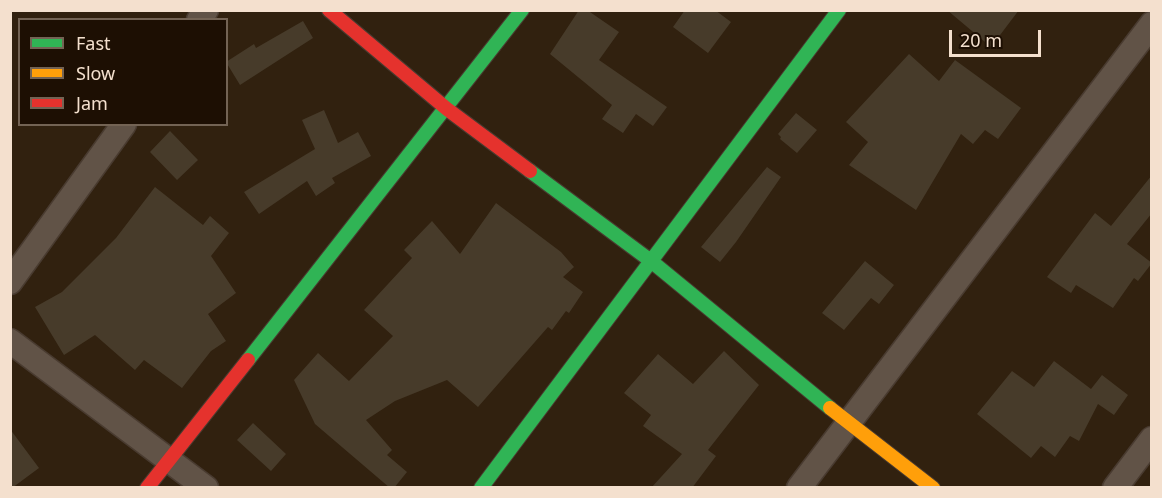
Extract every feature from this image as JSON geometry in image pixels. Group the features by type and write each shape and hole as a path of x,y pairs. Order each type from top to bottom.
{"street":[{"path":"329,10 447,109 651,261 848,423 933,488"},
{"path":"147,488 447,109 522,10"},
{"path":"481,488 839,10"},
{"path":"798,488 1152,24"},
{"path":"10,282 123,126"},
{"path":"10,341 206,488"},
{"path":"1115,488 1152,439"}],"building":[{"path":"579,10 587,10 619,32 599,60 667,107 653,126 636,114 623,133 602,119 612,105 550,54"},
{"path":"685,10 715,10 731,22 708,53 673,27"},
{"path":"947,10 1019,10 991,47"},
{"path":"303,21 313,38 240,85 228,65 228,61 254,44 256,48"},
{"path":"909,54 939,81 955,60 1021,108 998,139 985,130 973,144 961,134 916,210 849,165 868,142 846,122"},
{"path":"324,110 338,143 358,132 371,156 332,178 335,183 316,196 307,181 259,214 244,192 315,149 302,120"},
{"path":"796,113 817,130 797,153 780,139 778,134"},
{"path":"170,131 198,160 177,180 150,152"},
{"path":"767,167 781,177 720,262 701,247"},
{"path":"1152,175 1152,213 1127,244 1152,263 1138,281 1134,278 1113,308 1076,285 1071,293 1047,277 1095,213 1111,226"},
{"path":"155,187 203,225 210,216 229,233 211,256 236,293 208,314 226,341 211,351 182,388 144,360 135,370 95,335 64,355 35,307 62,292 116,238"},
{"path":"496,203 561,252 574,267 563,277 583,292 569,313 566,311 552,330 548,327 478,407 447,380 395,401 366,420 392,450 387,455 407,472 394,488 390,488 315,424 294,380 318,353 349,381 393,336 364,310 412,258 404,250 432,221 460,254"},
{"path":"865,261 894,285 879,304 871,298 844,330 822,313"},
{"path":"724,351 759,385 708,450 716,456 692,488 651,488 682,454 643,426 651,415 624,393 658,354 693,384"},
{"path":"1054,361 1091,389 1102,375 1128,395 1114,415 1098,404 1079,441 1070,436 1055,457 1041,446 1031,458 977,414 1012,371 1034,387"},
{"path":"253,423 286,454 271,471 237,440"},
{"path":"10,429 39,468 12,488 10,488"}],"traffic: fast":[{"path":"248,360 522,10"},
{"path":"481,488 839,10"},
{"path":"530,171 651,261 830,408"}],"traffic: slow":[{"path":"830,408 933,488"}],"traffic: jam":[{"path":"329,10 447,109 530,171"},
{"path":"147,488 248,360"}]}
